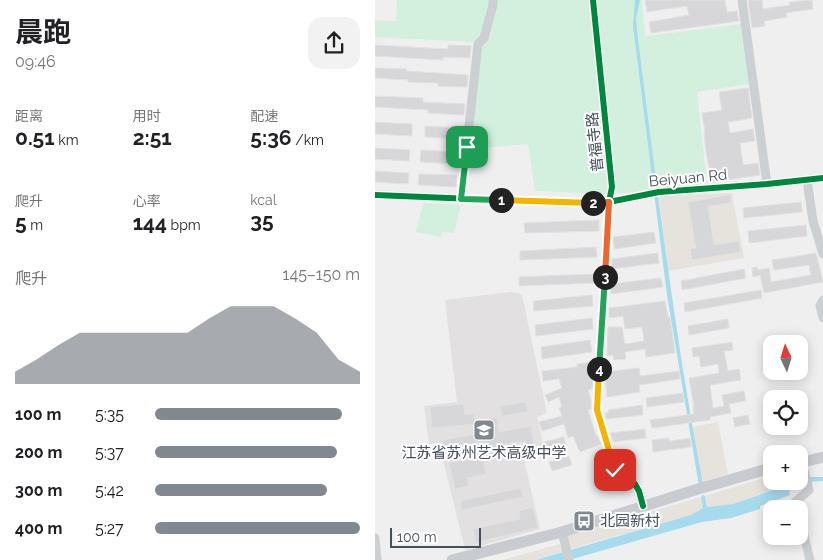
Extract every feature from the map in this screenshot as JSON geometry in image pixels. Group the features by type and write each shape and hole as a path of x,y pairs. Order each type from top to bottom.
{"main road":[{"path":"808,462 823,459"},
{"path":"452,560 487,555 763,470"}],"street":[{"path":"461,199 478,44 484,38 493,0"},
{"name":"普福寺路","path":"593,0 612,187 609,202 597,410 615,470 635,484 643,506"},
{"path":"742,0 767,184"},
{"name":"Beiyuan Rd","path":"375,195 573,203 609,202 656,192 823,178"},
{"path":"807,180 813,221 823,254"},
{"path":"823,300 820,306 823,318"},
{"path":"797,500 809,490 808,487"},
{"path":"561,532 569,560"},
{"path":"375,538 377,560"},
{"path":"806,545 810,560"}],"shaded area":[{"path":"732,193 744,258 668,271 659,196"},
{"name":"江苏省苏州艺术高级中学","path":"511,292 522,295 547,413 537,417 545,452 524,459 540,529 465,550 439,443 429,444 424,406 457,402 445,300"},
{"path":"718,422 728,474 702,482 692,427"},
{"path":"763,478 763,490 772,490 733,504 707,507 705,496"},
{"path":"701,497 704,508 691,515 570,549 567,536"},
{"path":"560,544 563,552 536,560 503,560"}],"green space":[{"path":"397,0 642,0 645,36 742,24 749,84 697,92 707,184 604,194 535,191 528,144 462,150 474,42 375,37 375,20 396,21"},
{"path":"423,203 461,205 454,233 442,232 441,237 416,232"}],"water":[{"path":"635,0 640,0 636,19 638,39 675,318 703,485 699,486 667,295 633,26"},
{"path":"823,477 823,481 808,483 808,478"},
{"path":"773,490 792,490 789,491 790,495 776,500 763,500 763,505 760,506 760,509 731,518 702,522 569,560 536,560 691,515 703,508 701,497 703,495 705,496 707,507 733,504"}],"building":[{"path":"645,0 725,0 727,12 737,11 739,21 651,33 649,22 689,15 687,6 647,12"},
{"path":"748,0 762,0 763,9 790,5 789,2 812,0 813,9 786,13 787,17 764,21 765,26 752,28"},
{"path":"375,45 448,49 448,45 471,46 470,58 443,57 443,60 375,56"},
{"path":"375,68 468,75 467,87 438,86 438,83 375,78"},
{"path":"748,88 752,118 728,122 730,133 753,129 755,141 740,143 743,165 758,163 760,175 712,182 706,152 702,113 722,110 719,92"},
{"path":"375,96 423,98 423,102 465,104 464,115 428,113 428,110 375,107"},
{"path":"375,122 412,124 412,136 375,134"},
{"path":"425,126 460,128 460,139 425,137"},
{"path":"375,148 410,150 409,161 375,159"},
{"path":"421,150 458,152 458,164 420,162"},
{"path":"375,171 409,173 408,184 375,182"},
{"path":"419,174 457,175 456,187 418,185"},
{"path":"730,195 731,203 708,206 714,245 739,241 741,252 692,260 690,249 696,248 688,202"},
{"path":"801,202 802,212 744,218 743,208"},
{"path":"599,220 599,231 525,233 524,223"},
{"path":"806,225 807,236 749,243 748,231"},
{"path":"654,232 656,243 614,249 613,237"},
{"path":"596,247 597,257 520,260 520,251"},
{"path":"658,253 659,263 611,269 612,259"},
{"path":"816,253 823,282 764,293 760,275 753,277 752,268 757,267 758,270 769,268 771,282 811,275 809,265 774,270 772,260"},
{"path":"744,269 746,278 682,290 681,281"},
{"path":"595,274 596,283 519,286 519,277"},
{"path":"661,278 663,287 611,294 611,284"},
{"path":"761,290 762,298 685,312 684,303"},
{"path":"592,295 593,306 534,311 533,301"},
{"path":"665,301 668,317 670,317 675,353 646,357 645,349 625,352 626,359 614,360 613,355 607,356 608,327 622,327 625,344 644,341 642,327 625,329 623,316 609,318 609,308"},
{"path":"592,318 593,329 536,336 535,325"},
{"path":"728,319 729,328 689,335 688,326"},
{"path":"590,340 592,352 542,359 541,347"},
{"path":"732,342 733,350 724,351 728,371 739,369 741,380 710,385 713,408 724,406 722,395 744,391 746,401 729,404 731,413 710,417 710,420 652,428 650,420 694,414 689,378 719,373 718,364 701,367 699,356 693,357 692,348"},
{"path":"591,362 593,372 592,389 588,390 591,409 588,410 596,436 601,444 580,452 573,436 568,438 564,424 542,431 539,422 562,416 559,408 562,407 559,397 548,402 545,395 562,388 559,379 543,381 542,371 577,367 577,364"},
{"path":"639,368 640,376 679,371 680,379 639,385 640,392 607,397 605,372"},
{"path":"683,393 684,402 647,407 646,398"},
{"path":"526,402 528,412 502,416 500,406"},
{"path":"464,404 465,415 474,414 475,424 432,428 430,407"},
{"path":"642,405 643,415 606,419 605,413 609,412 608,410"},
{"path":"748,415 750,424 735,427 733,418"},
{"path":"497,417 499,432 531,426 535,449 527,451 525,441 502,445 503,455 487,458 484,442 443,449 442,440 482,433 480,420"},
{"path":"645,429 646,438 613,442 610,433"},
{"path":"564,437 566,446 547,452 544,442"},
{"path":"669,438 670,441 690,438 691,447 653,452 652,440"},
{"path":"483,456 486,474 467,478 469,486 455,489 449,463"},
{"path":"569,456 572,465 552,471 549,462"},
{"path":"521,488 523,497 462,510 460,501"},
{"path":"533,507 538,528 476,542 473,529 520,519 519,511"}],"cycle path":[{"path":"593,0 612,187 609,202 597,410 615,470 635,484 643,506"},
{"path":"375,195 573,203 609,202 659,192 823,178"}],"place":[{"name":"江苏省苏州艺术高级中学","path":"484,430"},
{"name":"北园新村","path":"584,521"}],"route":[{"path":"467,147 461,199 573,203 609,202 597,410 615,470"}]}
